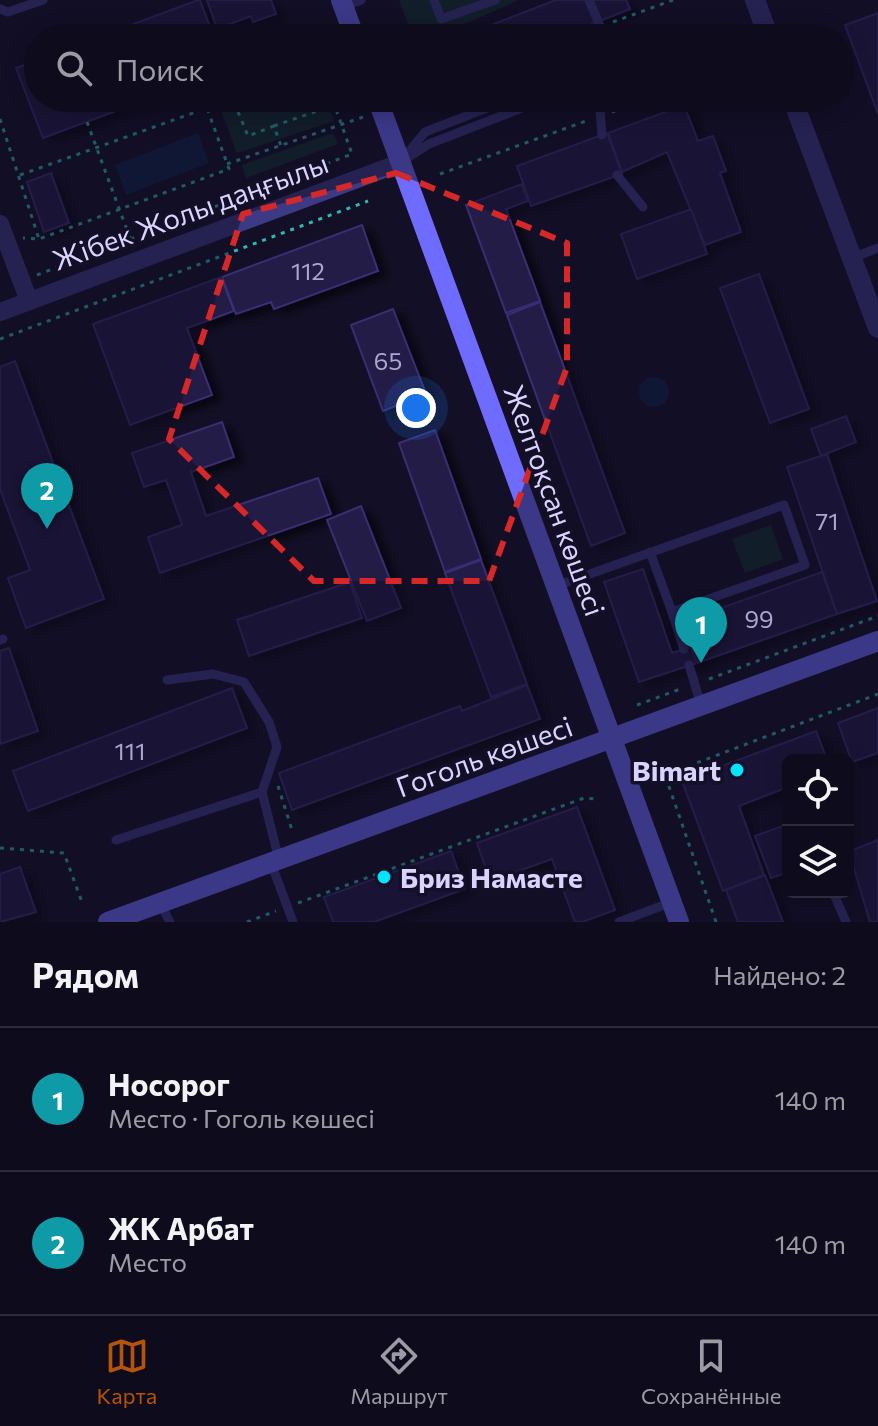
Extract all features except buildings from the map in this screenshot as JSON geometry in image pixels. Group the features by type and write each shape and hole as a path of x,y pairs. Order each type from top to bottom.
{"main road":[{"path":"349,2 352,24"},
{"name":"Желтоқсан көшесі","path":"382,112 679,922"},
{"name":"Гоголь көшесі","path":"108,922 878,641"}],"street":[{"path":"755,0 764,24"},
{"path":"797,112 878,328"},
{"name":"Жібек Жолы даңғылы","path":"0,312 400,163"},
{"path":"2,230 29,301"}],"lane":[{"path":"0,9 8,12 43,0"},
{"path":"434,0 441,19 495,0"},
{"path":"589,0 599,24"},
{"path":"400,163 425,132 477,112"},
{"name":"Жібек Жолы даңғылы","path":"400,163 429,144 512,112"},
{"path":"600,112 602,135"},
{"path":"617,175 643,207"},
{"path":"852,258 878,248"},
{"path":"556,586 784,505 805,565 672,612"},
{"path":"650,552 684,649"},
{"path":"689,665 701,705"},
{"path":"167,680 213,674 244,682 269,722 277,747 262,792 275,861 293,922"},
{"path":"116,840 262,792"},
{"path":"836,898 846,922"},
{"path":"619,922 672,902"},
{"path":"160,903 170,922"}],"path":[{"path":"608,24 673,0"},
{"path":"20,175 196,112"},
{"path":"2,230 39,239 229,169 208,112"},
{"path":"238,112 248,136 314,112"},
{"path":"22,282 352,154 337,112"},
{"path":"440,174 611,112"},
{"path":"227,164 366,116"},
{"path":"0,119 39,239"},
{"path":"87,122 139,260"},
{"path":"274,126 281,146"},
{"path":"0,339 368,201"},
{"path":"637,705 878,616"},
{"path":"716,922 665,775 878,694"},
{"path":"272,767 292,830"},
{"path":"247,922 584,798 596,799"},
{"path":"0,848 64,853 83,905"}],"highlighted area":[{"path":"396,173 567,243 567,367 489,581 314,581 169,439 243,214"}],"green space":[{"path":"399,0 519,0 464,24 408,24"},
{"path":"222,112 330,112 334,121 237,153"},
{"path":"333,133 338,144 246,178 242,165"},
{"path":"771,525 783,559 745,573 732,539"}],"water":[{"path":"198,133 209,163 126,195 115,165"},
{"path":"654,377 665,381 669,392 665,403 654,407 643,403 639,392 643,381"}],"place":[{"name":"ЖК Арбат","path":"47,529"},
{"name":"Носорог","path":"701,663"},
{"name":"Bimart","path":"737,770"},
{"name":"Бриз Намасте","path":"384,877"}]}
